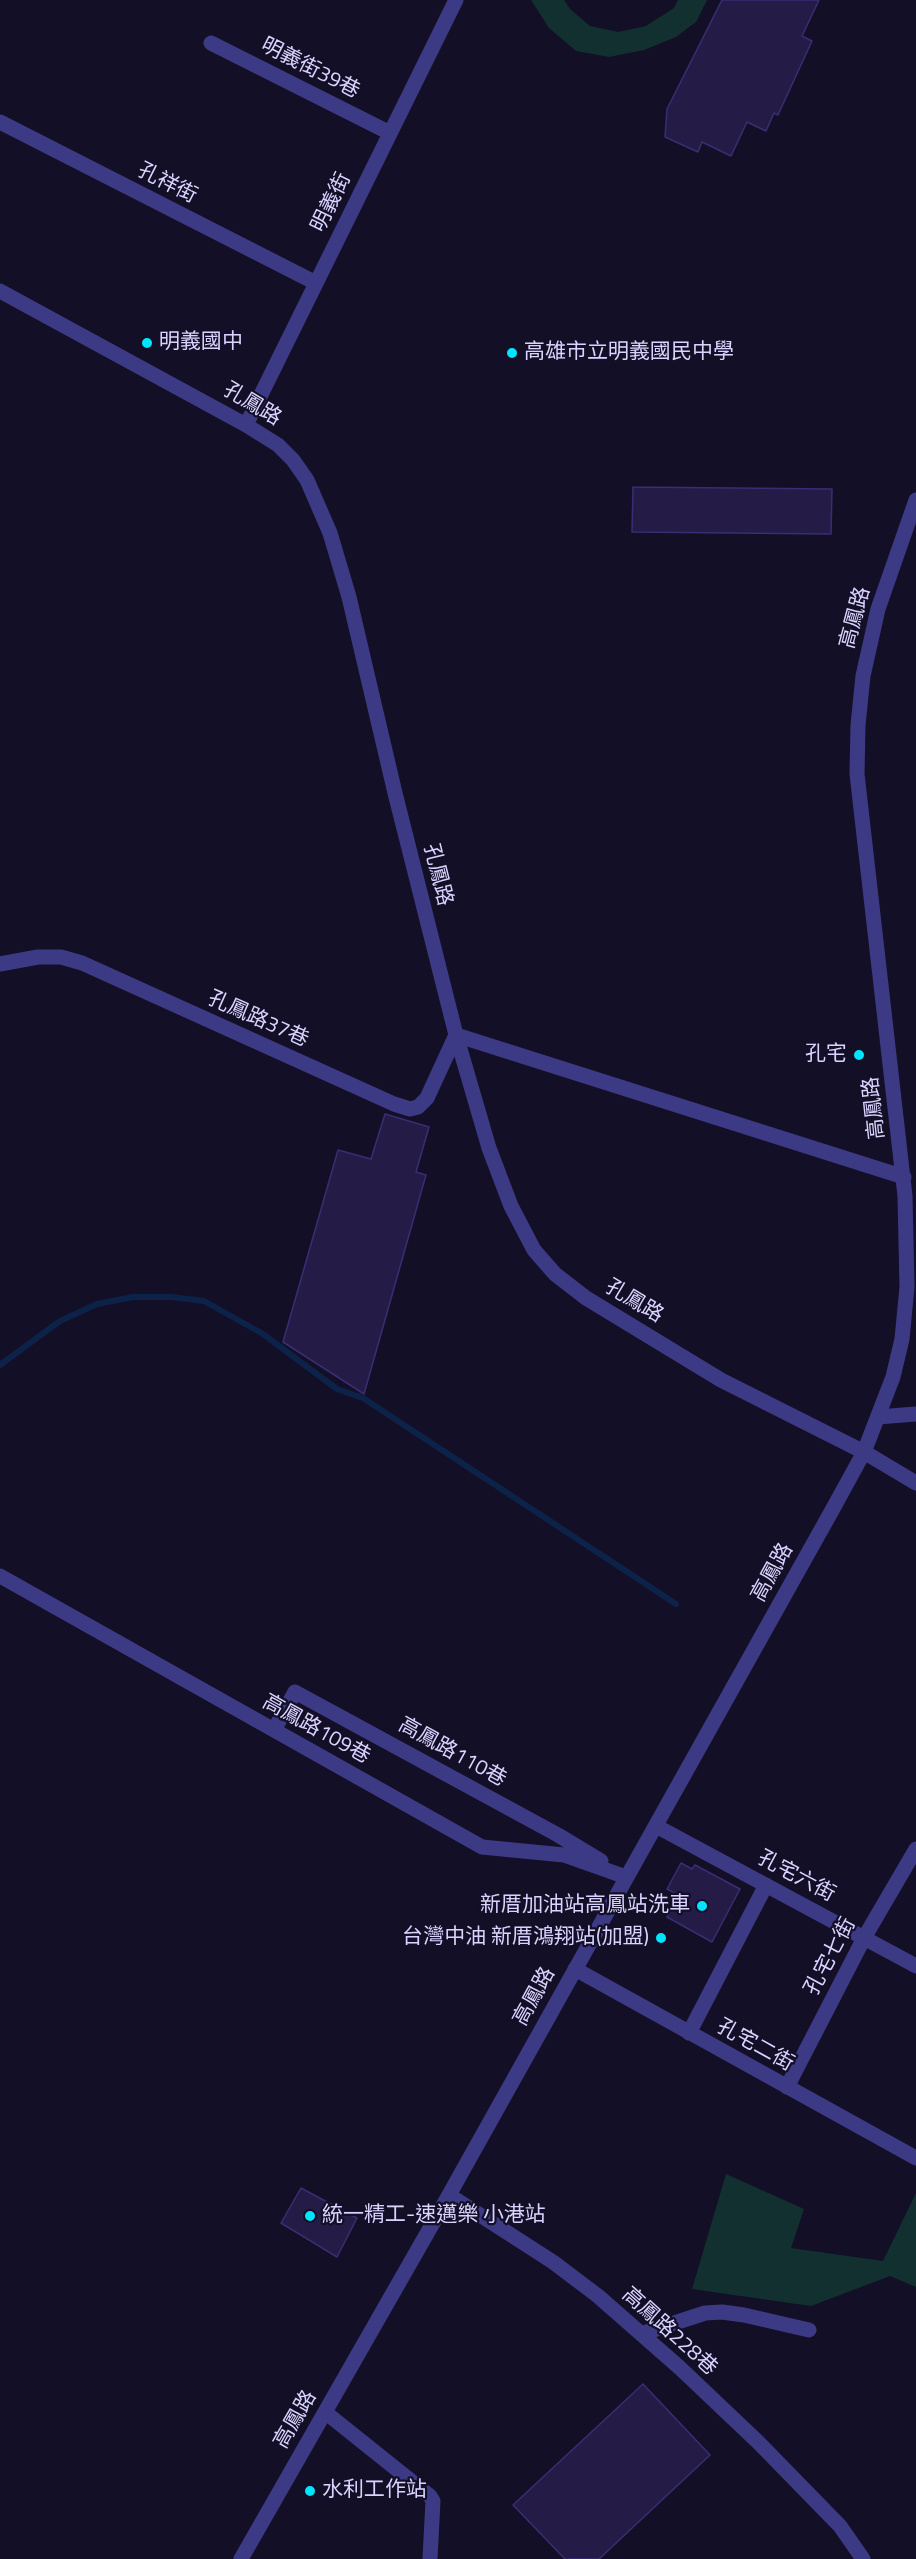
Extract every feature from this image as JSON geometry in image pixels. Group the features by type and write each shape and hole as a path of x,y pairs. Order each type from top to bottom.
{"street":[{"name":"明義街","path":"246,425 456,0"},
{"name":"明義街39巷","path":"211,43 390,133"},
{"name":"孔祥街","path":"0,122 316,284"},
{"name":"孔鳳路","path":"0,291 246,425 278,445 293,460 306,480 330,533 349,597 395,793 456,1035 489,1148 511,1206 534,1250 555,1274 586,1298 721,1380 864,1452 916,1483"},
{"name":"高鳳路","path":"241,2559 449,2195 864,1452 893,1377 902,1339 911,1197 904,1178 857,774 858,724 863,676 878,609 916,500"},
{"name":"孔鳳路37巷","path":"0,964 38,957 61,957 82,963 394,1104 410,1109 418,1107 427,1098 456,1035"},
{"path":"456,1035 904,1178"},
{"path":"878,1417 916,1414"},
{"name":"高鳳路109巷","path":"0,1576 482,1847 564,1855 626,1877"},
{"name":"高鳳路110巷","path":"274,1730 295,1692 558,1835 626,1877"},
{"name":"孔宅六街","path":"656,1826 916,1966"},
{"name":"孔宅七街","path":"787,2087 864,1938 916,1849"},
{"path":"689,2033 766,1885"},
{"name":"孔宅二街","path":"575,1969 916,2158"},
{"name":"高鳳路228巷","path":"449,2195 553,2262 598,2296 759,2443 840,2526 863,2559"},
{"path":"641,2334 705,2313 722,2312 744,2314 809,2330"},
{"path":"325,2412 430,2496 433,2501 431,2559"}],"green space":[{"path":"531,0 564,0 570,9 590,26 618,32 646,26 674,8 678,0 707,0 696,22 676,37 644,50 609,57 576,51 549,28"},
{"path":"726,2174 804,2209 791,2248 883,2261 916,2193 916,2287 890,2276 811,2306 692,2289"}],"building":[{"path":"722,0 819,0 802,36 812,41 778,115 774,113 766,131 747,122 731,156 702,142 698,152 665,137 667,109"},
{"path":"633,487 832,489 831,534 632,532"},
{"path":"385,1114 429,1127 416,1172 426,1175 364,1394 283,1342 338,1150 371,1159"},
{"name":"新厝加油站高鳳站洗車","path":"681,1863 692,1869 695,1865 740,1889 712,1942 667,1917 678,1895 667,1889"},
{"path":"301,2188 357,2218 337,2257 281,2223"},
{"path":"643,2384 710,2455 599,2559 565,2559 513,2505"}],"waterway":[{"path":"0,1365 60,1321 97,1304 133,1297 171,1297 204,1301 263,1334 337,1389 363,1398 676,1604"}],"place":[{"name":"明義國中","path":"147,343"},
{"name":"高雄市立明義國民中學","path":"512,353"},
{"name":"孔宅","path":"859,1055"},
{"name":"新厝加油站高鳳站洗車","path":"702,1906"},
{"name":"台灣中油 新厝鴻翔站(加盟)","path":"661,1938"},
{"name":"統一精工-速邁樂 小港站","path":"310,2216"},
{"name":"水利工作站","path":"310,2491"}]}
